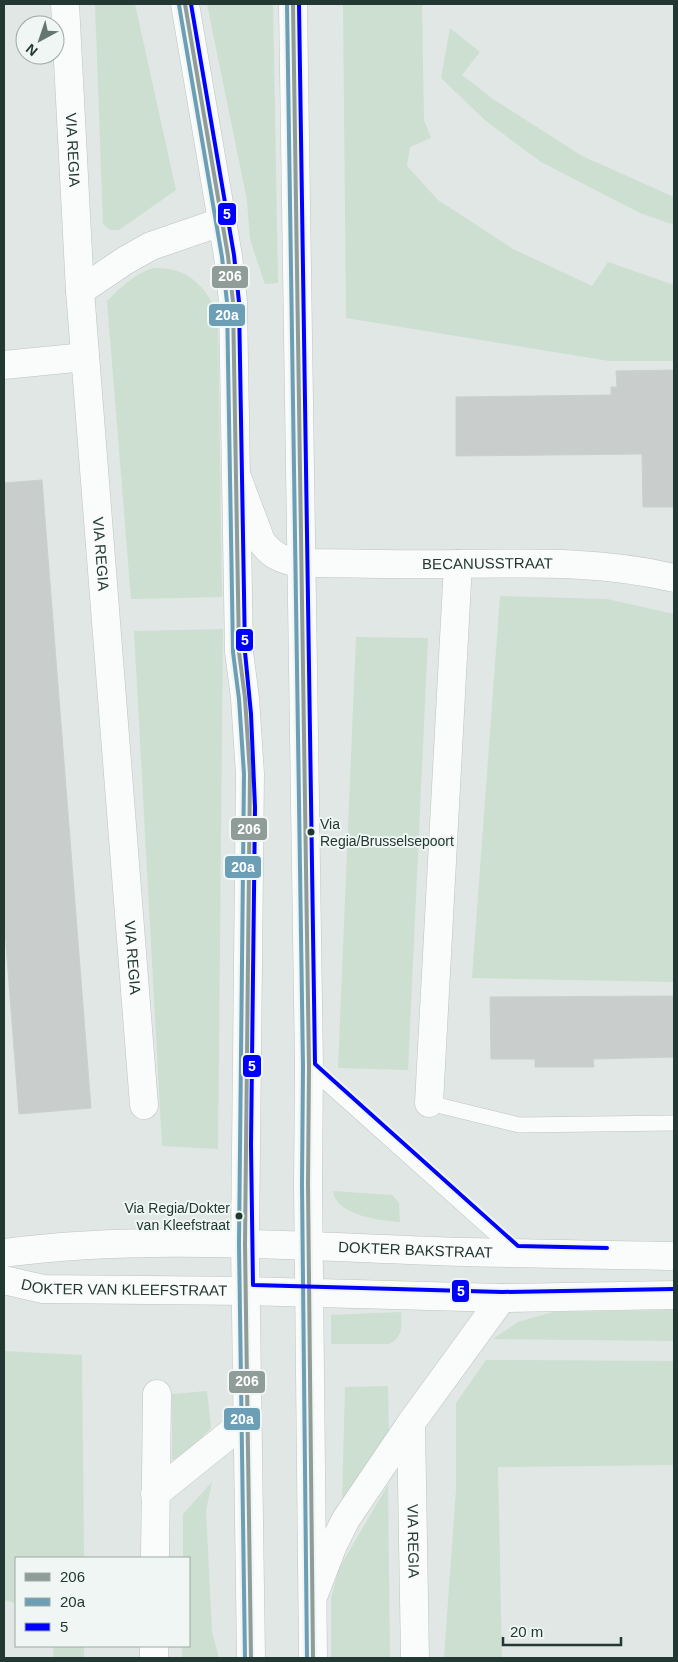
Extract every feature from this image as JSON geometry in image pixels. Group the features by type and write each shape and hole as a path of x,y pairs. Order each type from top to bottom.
{"street":[{"name":"VIA REGIA","path":"65,4 80,291 144,1105"},
{"path":"185,4 228,256 233,302 239,652 245,698 250,774 245,1244 251,1658"},
{"path":"293,4 309,1067 312,1658"},
{"path":"80,291 126,260 151,246 221,222"},
{"path":"4,367 85,357"},
{"name":"BECANUSSTRAAT","path":"236,475 264,546 276,557 300,563 458,564 534,562 591,564 649,572 674,578"},
{"path":"429,1103 458,564"},
{"path":"4,1253 43,1248 132,1244 245,1244"},
{"name":"DOKTER BAKSTRAAT","path":"245,1244 674,1256"},
{"name":"DOKTER VAN KLEEFSTRAAT","path":"4,1280 43,1289 309,1293"},
{"path":"309,1293 502,1298 674,1295"},
{"path":"313,1598 340,1530 410,1423 502,1298"},
{"path":"155,1557 157,1394"},
{"path":"155,1494 247,1420"},
{"name":"VIA REGIA","path":"410,1423 415,1658"}],"lane":[{"path":"309,1067 516,1252"},
{"path":"429,1103 520,1125 674,1124"}],"green space":[{"path":"95,4 135,4 176,190 119,230 110,230 103,224"},
{"path":"207,4 273,4 278,283 265,284 250,239 247,200"},
{"path":"343,4 422,4 424,120 431,138 410,147 407,166 438,200 513,249 592,286 608,262 674,285 674,361 609,361 346,318"},
{"path":"450,28 480,52 462,75 493,99 582,156 674,197 674,225 640,213 541,162 486,121 441,78"},
{"path":"153,268 176,271 194,280 208,295 218,316 222,597 131,599 107,301 134,277"},
{"path":"500,596 607,599 674,614 674,982 472,978"},
{"path":"223,629 218,1149 162,1146 134,631"},
{"path":"356,637 428,638 408,1070 338,1068"},
{"path":"333,1191 392,1195 399,1203 400,1222 371,1218 350,1211 336,1199"},
{"path":"674,1310 674,1341 493,1339 518,1322 553,1312"},
{"path":"401,1312 401,1331 397,1338 389,1344 331,1344 331,1315"},
{"path":"4,1351 82,1355 84,1557 15,1557 15,1603 4,1600"},
{"path":"486,1360 674,1361 674,1465 498,1467 502,1658 444,1658 456,1490 456,1403"},
{"path":"388,1386 389,1434 342,1502 345,1387"},
{"path":"207,1391 211,1428 194,1446 176,1460 172,1459 172,1394"},
{"path":"212,1482 206,1510 212,1632 219,1658 182,1658 182,1647 190,1647 190,1557 183,1557 183,1514"},
{"path":"388,1485 390,1658 331,1658 331,1599 338,1570"},
{"path":"54,1647 84,1647 84,1658 53,1658"}],"building":[{"path":"674,370 674,507 643,507 642,454 456,456 456,397 611,395 611,387 617,387 616,371"},
{"path":"42,480 91,1108 19,1114 4,918 4,483"},
{"path":"674,996 674,1057 593,1059 594,1067 535,1067 535,1059 491,1059 490,997"}],"transit line":[{"name":"206","path":"185,4 228,256 233,302 239,652 245,698 250,774 245,1244 251,1658"},
{"name":"5","path":"191,4 234,255 239,302 245,652 251,714 255,807 251,1145 253,1285 502,1292 674,1289"},
{"name":"20a","path":"287,4 303,1067 302,1184 307,1658"},
{"name":"206","path":"293,4 309,1067 308,1184 313,1658"},
{"name":"5","path":"299,4 315,1064 518,1246 607,1248"},
{"name":"20a","path":"179,5 222,257 227,302 233,652 239,699 244,774 239,1244 245,1658"}],"place":[{"name":"Via Regia/Brusselsepoort","path":"311,832"},
{"name":"Via Regia/Dokter van Kleefstraat","path":"239,1216"}]}
